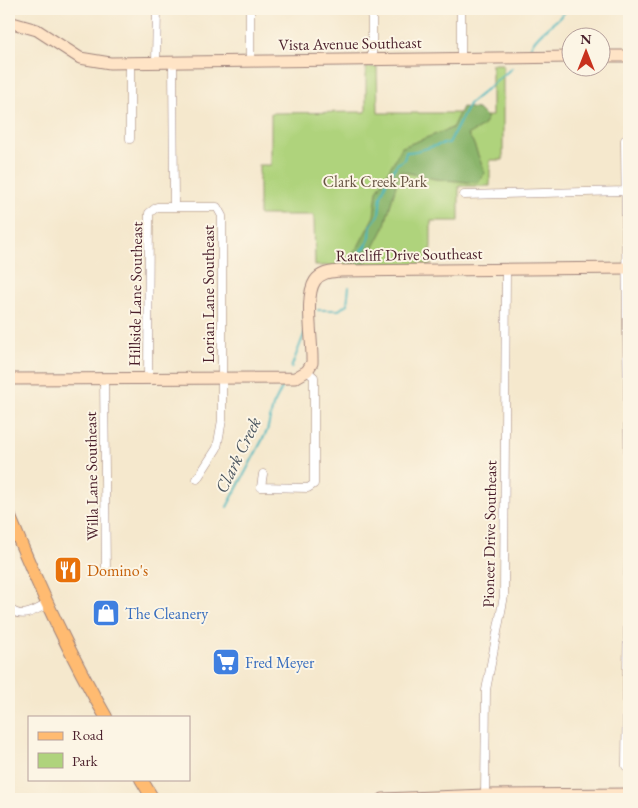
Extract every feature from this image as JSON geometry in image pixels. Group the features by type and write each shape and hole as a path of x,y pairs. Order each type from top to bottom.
{"main road":[{"name":"Vista Avenue Southeast","path":"9,22 37,30 80,58 95,62 560,57"},
{"path":"610,56 629,56"},
{"name":"Ratcliff Drive Southeast","path":"308,371 312,363 311,294 315,281 323,274 335,272 628,268"},
{"path":"9,379 295,378 308,371"},
{"path":"9,515 47,604 78,669 105,716"},
{"path":"142,780 153,799"},
{"path":"383,799 629,794"}],"street":[{"path":"156,62 157,9"},
{"path":"250,9 250,61"},
{"path":"372,9 372,59"},
{"path":"461,9 461,58"},
{"path":"173,62 174,205"},
{"path":"130,63 130,139"},
{"path":"625,140 629,407 629,617 626,766"},
{"path":"464,195 626,191"},
{"name":"Lorian Lane Southeast","path":"174,205 214,206 220,209 222,413 217,448 196,479"},
{"name":"Hillside Lane Southeast","path":"148,378 149,218 151,210 157,207 174,205"},
{"name":"Pioneer Drive Southeast","path":"485,797 486,690 504,596 506,269"},
{"path":"263,474 260,487 308,488 314,484 314,378 308,371"},
{"name":"Willa Lane Southeast","path":"104,379 106,572"},
{"path":"9,608 16,613 26,614 47,604"}],"green space":[{"name":"Clark Creek Park","path":"492,64 503,64 503,160 490,160 490,186 459,186 459,221 431,221 431,265 315,266 314,215 259,215 259,165 271,165 271,113 366,112 366,67 377,67 378,113 462,113 462,116 492,116"},
{"path":"462,107 478,109 487,118 483,126 468,135 473,142 485,173 477,183 435,179 400,171 384,228 363,268 347,268 349,259 359,245 374,216 377,191 402,147 452,128"}],"waterway":[{"name":"Clark Creek","path":"531,46 534,40 567,9"},
{"name":"Clark Creek","path":"353,260 366,246 370,237 371,225 379,215 381,196 387,181 397,164 404,160 406,152 449,143 469,104 512,68"},
{"name":"Clark Creek","path":"318,310 339,310 347,304 349,287"},
{"name":"Clark Creek","path":"291,368 305,332 304,317"},
{"name":"Clark Creek","path":"227,507 267,431 273,406 283,386"}],"place":[{"name":"Domino's","path":"68,570"},
{"name":"The Cleanery","path":"106,613"},
{"name":"Fred Meyer","path":"226,662"}]}
